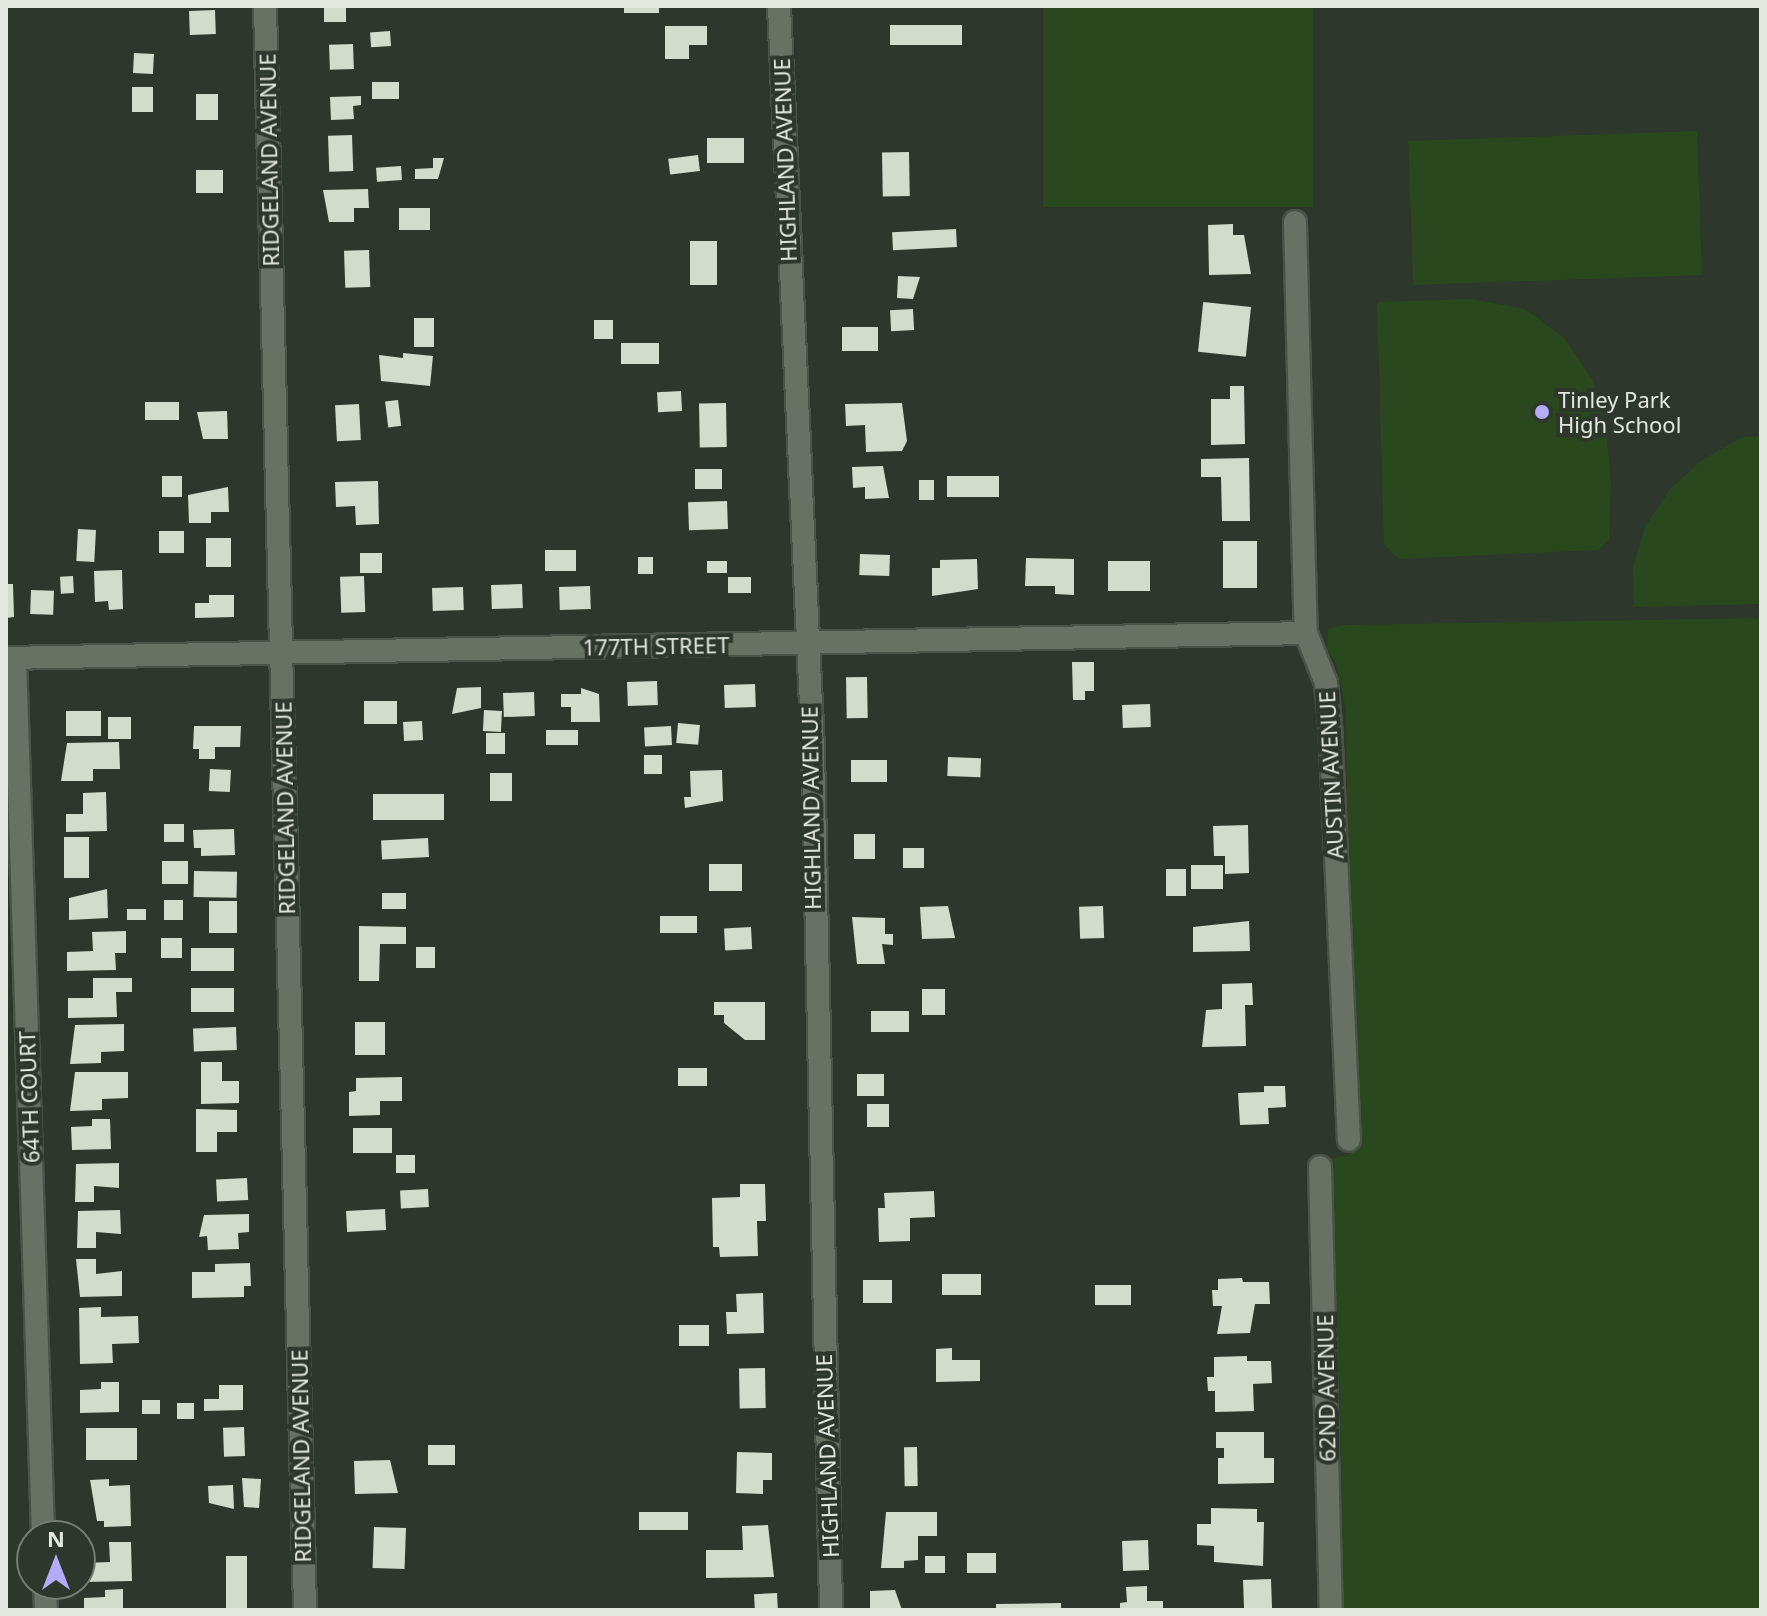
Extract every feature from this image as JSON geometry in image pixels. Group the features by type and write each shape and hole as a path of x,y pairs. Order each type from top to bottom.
{"street":[{"name":"RIDGELAND AVENUE","path":"265,6 305,1610"},
{"name":"HIGHLAND AVENUE","path":"779,6 805,643 813,748 831,1610"},
{"name":"AUSTIN AVENUE","path":"1295,222 1306,633 1328,697 1349,1140"},
{"name":"177TH STREET","path":"10,658 1306,633"},
{"name":"64TH COURT","path":"10,658 42,1520"},
{"name":"62ND AVENUE","path":"1320,1167 1331,1610"}],"green space":[{"path":"1043,6 1313,6 1313,207 1043,207"},
{"path":"1697,131 1702,275 1413,285 1408,141"},
{"path":"1471,299 1525,309 1565,339 1593,381 1606,428 1611,484 1609,540 1598,550 1399,559 1384,544 1377,302"},
{"path":"1761,436 1761,604 1634,607 1633,567 1645,527 1671,488 1702,460 1743,437"},
{"path":"1761,618 1761,1610 1341,1610 1327,1160 1351,1154 1346,710 1337,666 1327,648 1328,629 1345,625"}],"building":[{"path":"324,6 346,6 346,22 324,22"},
{"path":"624,6 659,6 659,13 624,13"},
{"path":"215,10 216,34 190,35 189,11"},
{"path":"890,25 962,25 962,45 890,45"},
{"path":"665,26 707,26 707,45 689,45 689,59 665,59"},
{"path":"390,31 391,46 371,47 370,32"},
{"path":"353,44 354,69 330,70 329,45"},
{"path":"134,53 154,54 153,74 133,73"},
{"path":"372,82 399,82 399,99 372,99"},
{"path":"132,87 153,87 153,112 132,112"},
{"path":"196,94 218,94 218,120 196,120"},
{"path":"361,96 361,105 353,106 354,119 331,120 330,97"},
{"path":"352,135 353,171 329,172 328,136"},
{"path":"707,138 744,138 744,163 707,163"},
{"path":"882,152 909,152 910,196 883,196"},
{"path":"698,155 700,171 670,175 668,159"},
{"path":"433,158 444,158 438,179 415,179 415,169 433,168"},
{"path":"401,166 402,180 377,182 376,168"},
{"path":"196,170 223,170 223,193 196,193"},
{"path":"368,189 369,208 354,208 354,222 329,222 323,190"},
{"path":"399,208 430,208 430,230 399,230"},
{"path":"1233,224 1233,235 1244,235 1251,274 1209,275 1208,225"},
{"path":"956,229 957,247 893,250 892,232"},
{"path":"690,241 717,241 717,285 690,285"},
{"path":"369,250 370,287 345,288 344,251"},
{"path":"898,276 920,277 913,299 897,298"},
{"path":"1203,302 1251,307 1246,357 1198,352"},
{"path":"913,309 914,330 891,331 890,310"},
{"path":"414,318 434,318 434,347 414,347"},
{"path":"594,320 613,320 613,339 594,339"},
{"path":"842,327 878,327 878,351 842,351"},
{"path":"621,343 659,343 659,364 621,364"},
{"path":"403,353 433,356 430,386 381,381 379,355 403,358"},
{"path":"1230,386 1244,386 1245,444 1211,445 1211,399 1230,399"},
{"path":"681,391 682,411 658,412 657,392"},
{"path":"398,400 401,426 388,427 385,402"},
{"path":"145,402 179,402 179,420 145,420"},
{"path":"699,403 726,403 727,447 700,447"},
{"path":"902,403 907,441 902,451 866,452 865,425 846,426 845,404"},
{"path":"359,404 361,440 337,441 335,405"},
{"path":"227,411 228,439 203,439 197,412"},
{"path":"1249,458 1250,521 1222,521 1221,477 1201,477 1201,459"},
{"path":"883,466 889,498 865,499 865,487 853,488 852,467"},
{"path":"695,469 722,469 722,489 695,489"},
{"path":"162,476 182,476 182,497 162,497"},
{"path":"947,476 999,476 999,497 947,497"},
{"path":"919,480 934,480 934,500 919,500"},
{"path":"378,481 379,524 356,525 355,506 336,507 335,482"},
{"path":"228,487 229,512 211,512 211,523 189,523 188,495"},
{"path":"727,501 728,529 689,530 688,502"},
{"path":"78,529 96,530 94,562 76,561"},
{"path":"159,531 184,531 184,553 159,553"},
{"path":"206,538 231,538 231,567 206,567"},
{"path":"1223,541 1257,541 1257,588 1223,588"},
{"path":"545,550 576,550 576,571 545,571"},
{"path":"360,553 382,553 382,573 360,573"},
{"path":"860,554 890,555 889,576 859,575"},
{"path":"638,557 653,557 653,574 638,574"},
{"path":"1026,558 1074,559 1074,595 1055,594 1055,586 1025,586"},
{"path":"977,559 978,589 932,596 932,568 940,568 940,560"},
{"path":"707,561 727,561 727,573 707,573"},
{"path":"1108,561 1150,561 1150,591 1108,591"},
{"path":"122,570 123,609 109,610 108,601 95,602 94,571"},
{"path":"73,576 74,593 61,594 60,577"},
{"path":"364,576 365,612 341,613 340,577"},
{"path":"728,577 751,577 751,593 728,593"},
{"path":"6,584 13,584 14,617 6,618"},
{"path":"522,584 523,608 492,609 491,585"},
{"path":"590,586 591,609 560,610 559,587"},
{"path":"463,587 464,610 433,611 432,588"},
{"path":"31,590 54,591 53,615 30,614"},
{"path":"209,595 234,595 234,617 195,618 195,603 209,603"},
{"path":"1072,662 1094,662 1094,691 1085,691 1085,700 1073,700"},
{"path":"846,677 867,677 868,718 847,718"},
{"path":"657,681 658,705 628,706 627,682"},
{"path":"755,684 756,707 725,708 724,685"},
{"path":"481,687 481,708 452,714 457,688"},
{"path":"581,688 599,694 600,722 571,722 571,707 561,707 561,694 581,694"},
{"path":"534,692 535,716 504,717 503,693"},
{"path":"364,701 397,701 397,724 364,724"},
{"path":"1150,704 1151,727 1123,728 1122,705"},
{"path":"484,710 502,711 501,732 483,731"},
{"path":"66,711 101,711 101,736 66,736"},
{"path":"108,717 131,717 131,739 108,739"},
{"path":"422,721 423,740 404,741 403,722"},
{"path":"678,723 700,725 698,745 676,743"},
{"path":"194,726 241,726 240,747 215,747 215,759 199,759 199,749 193,749"},
{"path":"671,726 672,745 645,746 644,727"},
{"path":"546,730 578,730 578,745 546,745"},
{"path":"486,733 505,733 505,754 486,754"},
{"path":"119,742 120,769 93,769 93,781 61,781 67,743"},
{"path":"644,755 662,755 662,774 644,774"},
{"path":"948,757 981,758 980,777 947,776"},
{"path":"851,760 887,760 887,782 851,782"},
{"path":"210,769 231,770 230,792 209,791"},
{"path":"722,770 723,801 685,808 684,797 691,797 690,771"},
{"path":"490,773 512,773 512,801 490,801"},
{"path":"106,792 107,831 66,832 66,814 83,814 83,793"},
{"path":"373,794 444,794 444,820 373,820"},
{"path":"164,824 184,824 184,842 164,842"},
{"path":"1248,825 1249,873 1225,874 1225,856 1214,856 1213,826"},
{"path":"234,829 235,855 201,856 201,848 194,848 193,830"},
{"path":"854,834 875,834 875,859 854,859"},
{"path":"64,837 89,837 89,878 64,878"},
{"path":"428,838 429,857 382,859 381,840"},
{"path":"903,848 924,848 924,868 903,868"},
{"path":"162,861 188,861 188,884 162,884"},
{"path":"709,864 742,864 742,891 709,891"},
{"path":"1191,865 1223,865 1223,889 1191,889"},
{"path":"1166,869 1186,869 1186,896 1166,896"},
{"path":"194,871 237,872 237,898 194,897"},
{"path":"107,889 108,918 69,920 69,898"},
{"path":"382,893 406,893 406,909 382,909"},
{"path":"164,900 183,900 183,920 164,920"},
{"path":"209,901 237,901 237,933 209,933"},
{"path":"948,906 955,938 922,939 920,907"},
{"path":"1103,906 1104,938 1080,939 1079,907"},
{"path":"127,909 146,909 146,920 127,920"},
{"path":"660,916 697,916 697,933 660,933"},
{"path":"852,917 885,918 885,934 893,934 893,945 882,944 885,964 857,964"},
{"path":"1249,921 1250,951 1193,952 1193,927"},
{"path":"359,926 406,927 406,944 380,944 379,981 359,981"},
{"path":"751,927 752,949 725,950 724,928"},
{"path":"126,931 126,953 115,953 116,970 67,971 67,952 93,951 92,932"},
{"path":"161,938 182,938 182,958 161,958"},
{"path":"416,947 435,947 435,968 416,968"},
{"path":"191,948 234,948 234,971 191,971"},
{"path":"93,978 132,978 132,992 116,992 117,1017 68,1018 68,998 93,998"},
{"path":"1252,983 1253,1005 1245,1005 1246,1046 1202,1047 1206,1010 1222,1009 1222,984"},
{"path":"191,988 234,988 234,1012 191,1012"},
{"path":"922,989 945,989 945,1015 922,1015"},
{"path":"714,1002 765,1002 765,1040 745,1040 724,1023 724,1015 714,1015"},
{"path":"871,1011 909,1011 909,1032 871,1032"},
{"path":"355,1022 385,1022 385,1055 355,1055"},
{"path":"124,1024 124,1051 101,1052 101,1063 70,1064 75,1025"},
{"path":"236,1027 237,1050 194,1051 193,1029"},
{"path":"201,1062 222,1062 222,1081 239,1081 239,1103 201,1104"},
{"path":"678,1068 707,1068 707,1086 678,1086"},
{"path":"75,1072 128,1072 128,1098 102,1099 102,1110 70,1111"},
{"path":"857,1074 884,1074 884,1096 857,1096"},
{"path":"402,1077 402,1101 380,1101 380,1115 349,1116 349,1092 356,1091 356,1078"},
{"path":"1264,1086 1285,1086 1286,1107 1268,1108 1269,1124 1240,1125 1238,1093 1264,1092"},
{"path":"867,1104 889,1104 889,1127 867,1127"},
{"path":"196,1109 237,1110 237,1132 217,1132 217,1152 196,1152"},
{"path":"92,1119 110,1119 111,1149 72,1150 71,1127 92,1126"},
{"path":"353,1128 392,1128 392,1153 353,1153"},
{"path":"396,1155 415,1155 415,1173 396,1173"},
{"path":"119,1163 119,1188 94,1186 94,1202 75,1202 76,1164"},
{"path":"247,1178 248,1200 217,1202 216,1180"},
{"path":"740,1184 765,1184 766,1221 757,1221 758,1256 720,1257 719,1247 713,1247 712,1198 740,1197"},
{"path":"428,1189 429,1207 401,1208 400,1190"},
{"path":"934,1191 935,1217 910,1218 910,1241 879,1242 878,1208 885,1208 884,1193"},
{"path":"385,1209 386,1230 347,1232 346,1211"},
{"path":"120,1210 121,1234 96,1232 96,1248 77,1248 78,1211"},
{"path":"249,1214 249,1232 238,1233 239,1249 208,1250 207,1236 199,1237 204,1215"},
{"path":"76,1259 96,1259 96,1274 122,1271 122,1296 80,1297"},
{"path":"250,1263 251,1286 244,1286 244,1297 192,1298 192,1272 215,1272 215,1264"},
{"path":"942,1274 981,1274 981,1295 942,1295"},
{"path":"1242,1278 1243,1282 1269,1282 1270,1304 1255,1304 1250,1333 1217,1334 1222,1306 1213,1306 1212,1290 1218,1290 1218,1279"},
{"path":"863,1280 892,1280 892,1303 863,1303"},
{"path":"1095,1285 1131,1285 1131,1305 1095,1305"},
{"path":"763,1293 764,1333 727,1334 726,1312 737,1312 736,1294"},
{"path":"101,1307 101,1317 138,1316 139,1343 112,1344 113,1363 80,1364 79,1308"},
{"path":"679,1325 709,1325 709,1346 679,1346"},
{"path":"952,1348 952,1360 980,1360 980,1381 936,1382 936,1349"},
{"path":"1247,1356 1247,1361 1271,1361 1272,1383 1253,1384 1254,1411 1215,1412 1215,1391 1208,1391 1207,1377 1214,1377 1214,1357"},
{"path":"739,1368 765,1368 766,1408 740,1408"},
{"path":"101,1382 119,1382 119,1412 80,1413 80,1390 101,1389"},
{"path":"219,1385 243,1385 243,1410 204,1411 204,1399 219,1399"},
{"path":"142,1400 160,1400 160,1414 142,1414"},
{"path":"177,1403 194,1403 194,1419 177,1419"},
{"path":"244,1427 245,1456 224,1457 223,1428"},
{"path":"86,1428 137,1428 137,1460 86,1460"},
{"path":"1216,1432 1264,1432 1264,1458 1274,1458 1274,1483 1218,1484 1218,1458 1224,1458 1224,1448 1216,1448"},
{"path":"428,1445 455,1445 455,1465 428,1465"},
{"path":"904,1447 917,1447 918,1486 905,1486"},
{"path":"737,1452 772,1453 772,1480 763,1480 763,1494 736,1493"},
{"path":"390,1460 398,1493 355,1494 354,1461"},
{"path":"242,1478 261,1479 259,1508 244,1507"},
{"path":"109,1479 109,1486 130,1485 131,1526 104,1527 104,1521 97,1521 90,1480"},
{"path":"233,1485 234,1509 209,1503 208,1486"},
{"path":"1211,1508 1257,1509 1257,1522 1264,1522 1263,1566 1214,1562 1214,1546 1197,1545 1197,1524 1211,1524"},
{"path":"639,1512 688,1512 688,1530 639,1530"},
{"path":"886,1512 937,1512 937,1536 918,1536 918,1560 904,1561 904,1568 881,1568"},
{"path":"768,1525 774,1577 706,1578 706,1550 743,1550 742,1526"},
{"path":"374,1527 406,1528 405,1569 373,1568"},
{"path":"1148,1540 1149,1570 1123,1571 1122,1541"},
{"path":"109,1542 131,1542 132,1581 96,1582 96,1563 110,1562"},
{"path":"967,1553 996,1553 996,1573 967,1573"},
{"path":"226,1556 247,1556 247,1610 226,1610"},
{"path":"925,1556 945,1556 945,1573 925,1573"},
{"path":"1271,1579 1272,1610 1244,1610 1243,1580"},
{"path":"1147,1586 1147,1601 1163,1601 1163,1610 1120,1610 1120,1603 1127,1602 1126,1587"},
{"path":"123,1589 123,1610 84,1610 84,1600 105,1597 105,1590"},
{"path":"895,1590 902,1610 870,1610 870,1591"},
{"path":"777,1593 778,1610 755,1610 754,1594"},
{"path":"1061,1603 1061,1610 996,1610 996,1604"}],"place":[{"name":"Tinley Park High School","path":"1542,412"}]}
